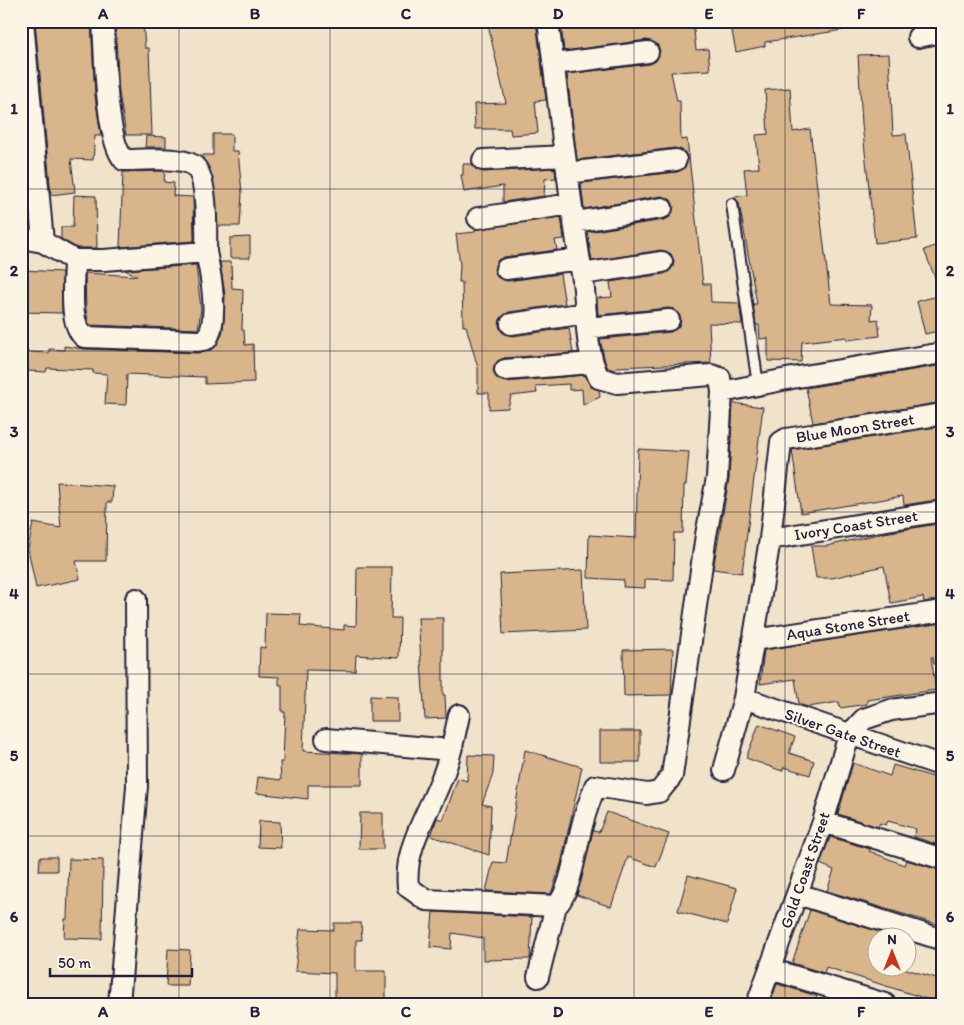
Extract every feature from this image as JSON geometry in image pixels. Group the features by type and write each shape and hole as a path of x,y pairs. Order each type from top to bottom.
{"street":[{"path":"23,21 43,242"},
{"path":"74,260 74,320 76,330 84,337 198,340 207,339 212,330 210,273 206,252 207,218 198,171 194,165 169,160 124,160 118,153 111,125 103,21"},
{"path":"538,977 556,906 562,898 583,820 595,786 647,794 659,792 672,776 706,535 716,478 722,392 720,378 716,376 697,375 617,383 599,378 591,363 581,267 548,21"},
{"path":"918,37 943,32"},
{"path":"554,64 648,52"},
{"path":"482,160 566,164 676,160"},
{"path":"478,218 662,208"},
{"path":"21,238 43,242 74,260 104,260 206,252"},
{"path":"506,269 662,262"},
{"path":"511,324 669,320"},
{"path":"722,392 943,354"},
{"path":"505,370 591,363"},
{"name":"Blue Moon Street","path":"770,539 780,442 786,438 943,414"},
{"name":"Ivory Coast Street","path":"770,539 943,511"},
{"path":"724,770 744,698 770,539"},
{"path":"119,1004 137,786 136,599"},
{"name":"Aqua Stone Street","path":"753,640 943,611"},
{"name":"Silver Gate Street","path":"744,698 943,766"},
{"path":"849,735 864,719 891,710 943,703"},
{"path":"459,715 451,750 440,784 410,852 407,873 408,887 426,900 556,906"},
{"name":"Gold Coast Street","path":"757,1004 823,822 849,735"},
{"path":"326,740 451,750"},
{"path":"823,822 943,858"},
{"path":"798,894 943,940"},
{"path":"770,969 885,1004"}],"lane":[{"path":"732,204 758,385"}],"building":[{"path":"35,21 91,21 95,96 101,136 95,136 93,160 71,159 75,192 51,195"},
{"path":"115,21 143,21 145,48 149,48 152,135 126,135 119,93"},
{"path":"487,21 536,21 546,100 535,101 538,133 511,135 510,129 475,129 474,104 506,103"},
{"path":"573,21 632,25 632,21 693,21 696,50 708,49 710,70 671,72 677,101 680,101 681,140 687,139 703,284 710,284 711,302 739,303 742,324 709,323 711,363 617,367 615,370 608,368 605,362 600,339 671,332 680,325 681,318 674,309 668,308 598,315 597,298 612,297 610,282 664,274 673,267 674,261 671,254 661,250 592,261 587,232 664,220 670,217 674,207 671,200 661,196 584,209 581,183 677,172 683,169 688,159 685,153 675,148 577,160 567,74 650,64 656,61 660,51 657,44 647,40 564,51 561,25 574,25"},
{"path":"730,21 842,21 843,30 765,42 765,46 736,52"},
{"path":"889,54 893,135 906,134 917,239 875,243 862,124 858,55"},
{"path":"790,88 793,132 810,129 831,304 872,305 871,320 878,319 880,336 847,340 847,337 802,342 801,362 768,361 768,338 760,339 759,325 756,325 753,304 757,304 739,203 734,197 747,195 744,169 759,168 756,135 768,134 765,90"},
{"path":"21,133 29,218 21,218"},
{"path":"213,134 232,134 232,151 238,151 242,193 240,226 218,226 213,179 203,159 203,155 213,155"},
{"path":"146,136 166,137 166,147 145,147"},
{"path":"463,164 472,164 477,170 484,172 555,168 556,178 545,179 544,196 503,202 503,186 464,192 461,175 463,175"},
{"path":"165,171 164,182 174,183 173,196 193,197 194,241 120,247 123,172"},
{"path":"74,195 96,196 97,248 77,248 61,239 61,227 73,227"},
{"path":"561,217 564,239 555,240 557,250 504,257 498,260 494,270 497,277 507,281 560,274 565,304 509,312 500,319 499,326 502,332 512,336 569,328 573,353 504,358 495,364 493,371 500,380 506,382 585,375 591,387 599,390 600,397 583,405 582,389 569,390 569,384 536,386 537,393 511,396 508,408 489,409 489,393 478,393 478,368 466,326 463,326 462,282 459,282 460,265 456,234 475,232 475,229"},
{"path":"250,237 250,258 230,258 230,238"},
{"path":"943,243 943,295 942,295 924,250"},
{"path":"220,262 231,262 232,288 243,289 242,330 244,330 245,345 253,344 254,382 205,384 205,377 127,374 126,405 105,404 107,374 93,373 93,370 47,368 46,372 27,371 27,352 49,353 49,349 64,350 64,346 84,349 198,353 214,348 222,335 224,321 225,295"},
{"path":"196,265 201,309 198,329 89,325 86,310 85,273 137,276 125,270"},
{"path":"22,270 62,272 62,313 21,312"},
{"path":"943,295 943,330 925,334 917,301"},
{"path":"943,365 943,402 813,423 806,388"},
{"path":"733,403 763,407 742,573 713,569 729,479"},
{"path":"943,426 943,499 904,505 903,496 801,513 792,450"},
{"path":"638,449 689,452 686,485 684,485 683,533 674,533 673,580 645,579 645,588 623,587 624,580 588,578 589,535 636,538"},
{"path":"57,482 113,486 112,502 107,502 106,561 76,561 80,579 36,588 28,549 33,523 61,528"},
{"path":"943,523 943,599 924,602 923,597 891,603 884,566 832,578 816,578 811,546 827,546 878,534"},
{"path":"357,567 392,567 391,618 400,618 399,658 356,655 355,671 306,670 303,751 362,754 362,785 308,785 308,799 256,793 258,777 281,780 280,762 283,762 285,712 282,712 282,685 279,685 279,677 259,676 260,647 265,648 266,613 301,614 300,626 344,630 344,625 356,626"},
{"path":"583,570 586,630 503,634 500,574"},
{"path":"418,618 443,618 443,695 445,695 446,718 425,719"},
{"path":"943,623 943,663 934,664 933,657 931,657 936,690 867,700 867,704 840,708 839,702 808,707 799,704 795,679 760,684 764,650"},
{"path":"673,649 671,695 624,696 623,650"},
{"path":"370,696 398,697 398,721 370,721"},
{"path":"759,724 795,737 789,753 814,761 810,775 784,767 782,771 746,758"},
{"path":"600,731 640,731 640,762 600,762"},
{"path":"525,750 582,767 561,864 551,894 486,891 493,862 506,863"},
{"path":"468,755 494,756 493,774 482,804 491,806 489,855 431,836 437,818 443,820 458,778 467,781"},
{"path":"853,763 890,776 893,765 943,780 943,846 914,837 916,829 888,821 886,825 880,823 878,827 838,814"},
{"path":"607,812 669,834 656,867 628,857 611,907 577,895 593,831 599,832"},
{"path":"360,813 383,813 383,849 359,849"},
{"path":"259,821 280,822 281,848 258,847"},
{"path":"830,837 870,849 869,851 904,865 906,860 943,871 943,926 827,891 834,870 820,864"},
{"path":"40,857 57,857 57,871 39,871"},
{"path":"69,859 103,860 102,939 64,938 65,919 67,919"},
{"path":"688,875 737,888 727,924 678,911"},
{"path":"810,910 867,928 866,978 916,978 916,972 943,980 943,1004 826,967 824,973 792,963"},
{"path":"433,912 532,917 530,959 483,960 483,938 452,933 451,949 430,947"},
{"path":"334,923 361,923 362,940 356,940 356,971 386,971 386,1004 335,1004 335,973 295,971 300,929 334,930"},
{"path":"168,949 190,950 188,986 166,986"},
{"path":"777,984 817,996 814,1004 770,1004"}]}
